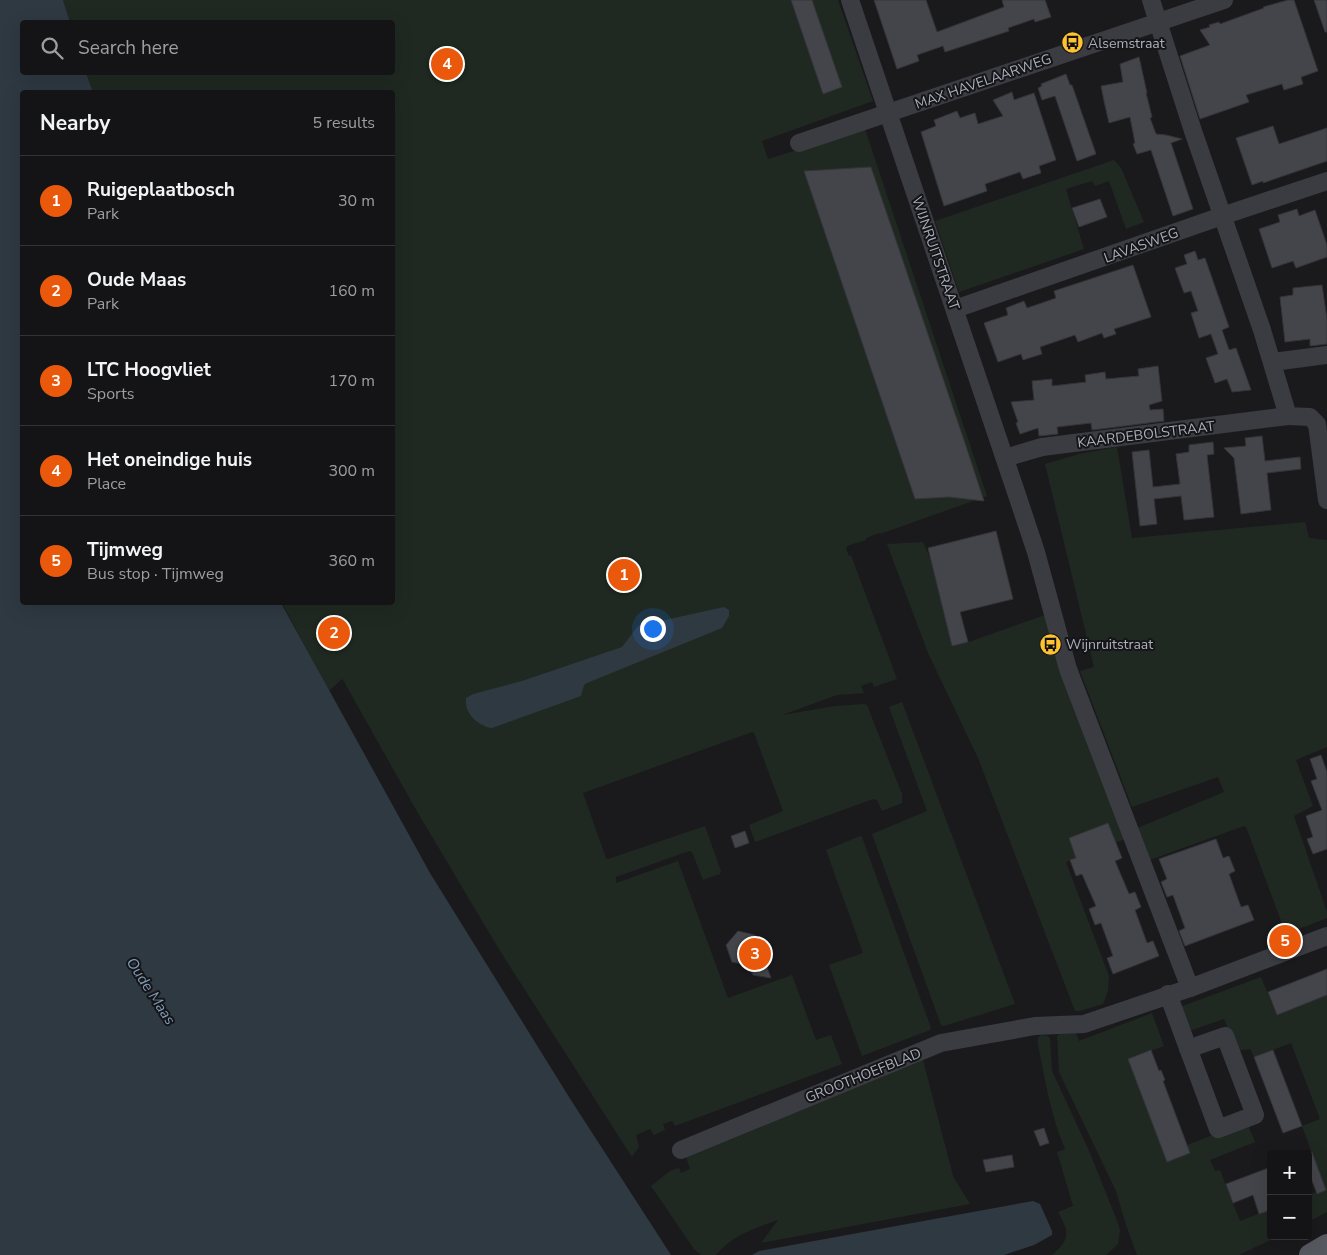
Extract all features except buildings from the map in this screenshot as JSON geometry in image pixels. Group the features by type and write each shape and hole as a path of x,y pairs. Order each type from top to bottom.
{"street":[{"name":"WIJNRUITSTRAAT","path":"850,0 1036,552 1068,669 1190,988"},
{"path":"1150,0 1273,362 1288,416 1310,417 1317,424 1327,500"},
{"name":"MAX HAVELAARWEG","path":"799,143 1224,0"},
{"name":"LAVASWEG","path":"955,310 1327,181"},
{"path":"1273,362 1327,355"},
{"name":"KAARDEBOLSTRAAT","path":"1005,458 1042,447 1288,416"},
{"name":"GROOTHOEFBLAD","path":"681,1150 941,1043 1035,1026 1084,1024 1190,988 1327,936"},
{"path":"1168,994 1188,1049 1218,1129 1255,1115 1225,1036 1188,1049"}],"shaded area":[{"path":"63,0 838,0 873,101 762,141 768,159 865,129 987,496 847,546 846,549 849,556 851,555 897,679 874,687 872,682 861,686 864,693 837,695 782,715 835,706 867,705 902,794 902,803 882,811 877,800 873,799 755,842 749,825 783,811 752,732 583,793 606,858 608,859 705,826 721,871 720,874 703,880 692,852 689,851 616,877 616,883 678,861 728,998 792,975 816,1040 831,1035 842,1064 675,1126 672,1121 663,1124 665,1130 654,1135 650,1129 636,1135 639,1147 632,1157 500,951 415,808 343,680 329,691 283,605 395,605 395,90 92,90 87,75 395,75 395,20 69,20"},
{"path":"1114,160 1121,168 1144,222 1126,229 1109,181 1095,186 1092,181 1066,189 1084,249 959,292 935,221"},
{"path":"1117,447 1132,538 1305,522 1309,538 1327,540 1327,747 1296,760 1313,806 1294,816 1327,912 1327,918 1286,934 1246,827 1244,826 1147,861 1135,829 1224,792 1218,777 1132,807 1080,671 1094,667 1045,464 1079,454"},
{"path":"923,542 966,643 1045,615 1125,839 1066,862 1109,976 1108,991 1103,1004 1075,1011 978,758 928,653 887,544"},
{"path":"902,702 1015,1004 944,1026 941,1025 872,834 927,811 889,707"},
{"path":"860,836 862,837 931,1028 862,1056 829,965 863,953 826,850"},
{"path":"1261,977 1277,1015 1327,995 1327,1212 1312,1220 1312,1194 1325,1189 1302,1126 1320,1119 1291,1043 1254,1057 1250,1049 1237,1051 1224,1019 1189,1031 1180,1007"},
{"path":"1152,1013 1164,1046 1129,1059 1168,1161 1190,1153 1187,1145 1247,1122 1255,1142 1210,1160 1215,1171 1220,1170 1240,1221 1267,1211 1267,1240 1271,1240 1239,1255 1137,1255 1116,1191 1059,1072 1057,1036 1060,1034 1076,1033 1079,1041"},
{"path":"1041,1035 1050,1038 1052,1071 1090,1153 1120,1230 1118,1244 1106,1255 1052,1255 1063,1244 1066,1235 1066,1230 1058,1212 1073,1206 1057,1152 1065,1149 1052,1111 1046,1085 1038,1045 1038,1038"},
{"path":"923,1060 953,1176 970,1204 761,1243 778,1220 752,1229 737,1237 716,1255 701,1255 694,1249 651,1186 670,1171 679,1168 681,1173 690,1169 686,1157"}],"water":[{"path":"0,0 63,0 69,20 20,20 20,75 87,75 92,90 20,90 20,605 282,605 430,873 569,1097 671,1255 0,1255"},
{"path":"724,607 729,610 729,616 722,628 587,683 584,685 581,696 492,728 477,722 467,709 466,698 473,694 522,681 622,647 638,626"},
{"path":"1033,1201 1040,1204 1052,1235 1034,1245 1004,1255 752,1255 759,1251"}],"place":[{"name":"Alsemstraat","path":"1072,43"},
{"name":"Het oneindige huis","path":"447,64"},
{"name":"Ruigeplaatbosch","path":"624,575"},
{"name":"Oude Maas","path":"334,633"},
{"name":"Wijnruitstraat","path":"1050,644"},
{"name":"Tijmweg","path":"1285,941"},
{"name":"LTC Hoogvliet","path":"755,954"}]}
